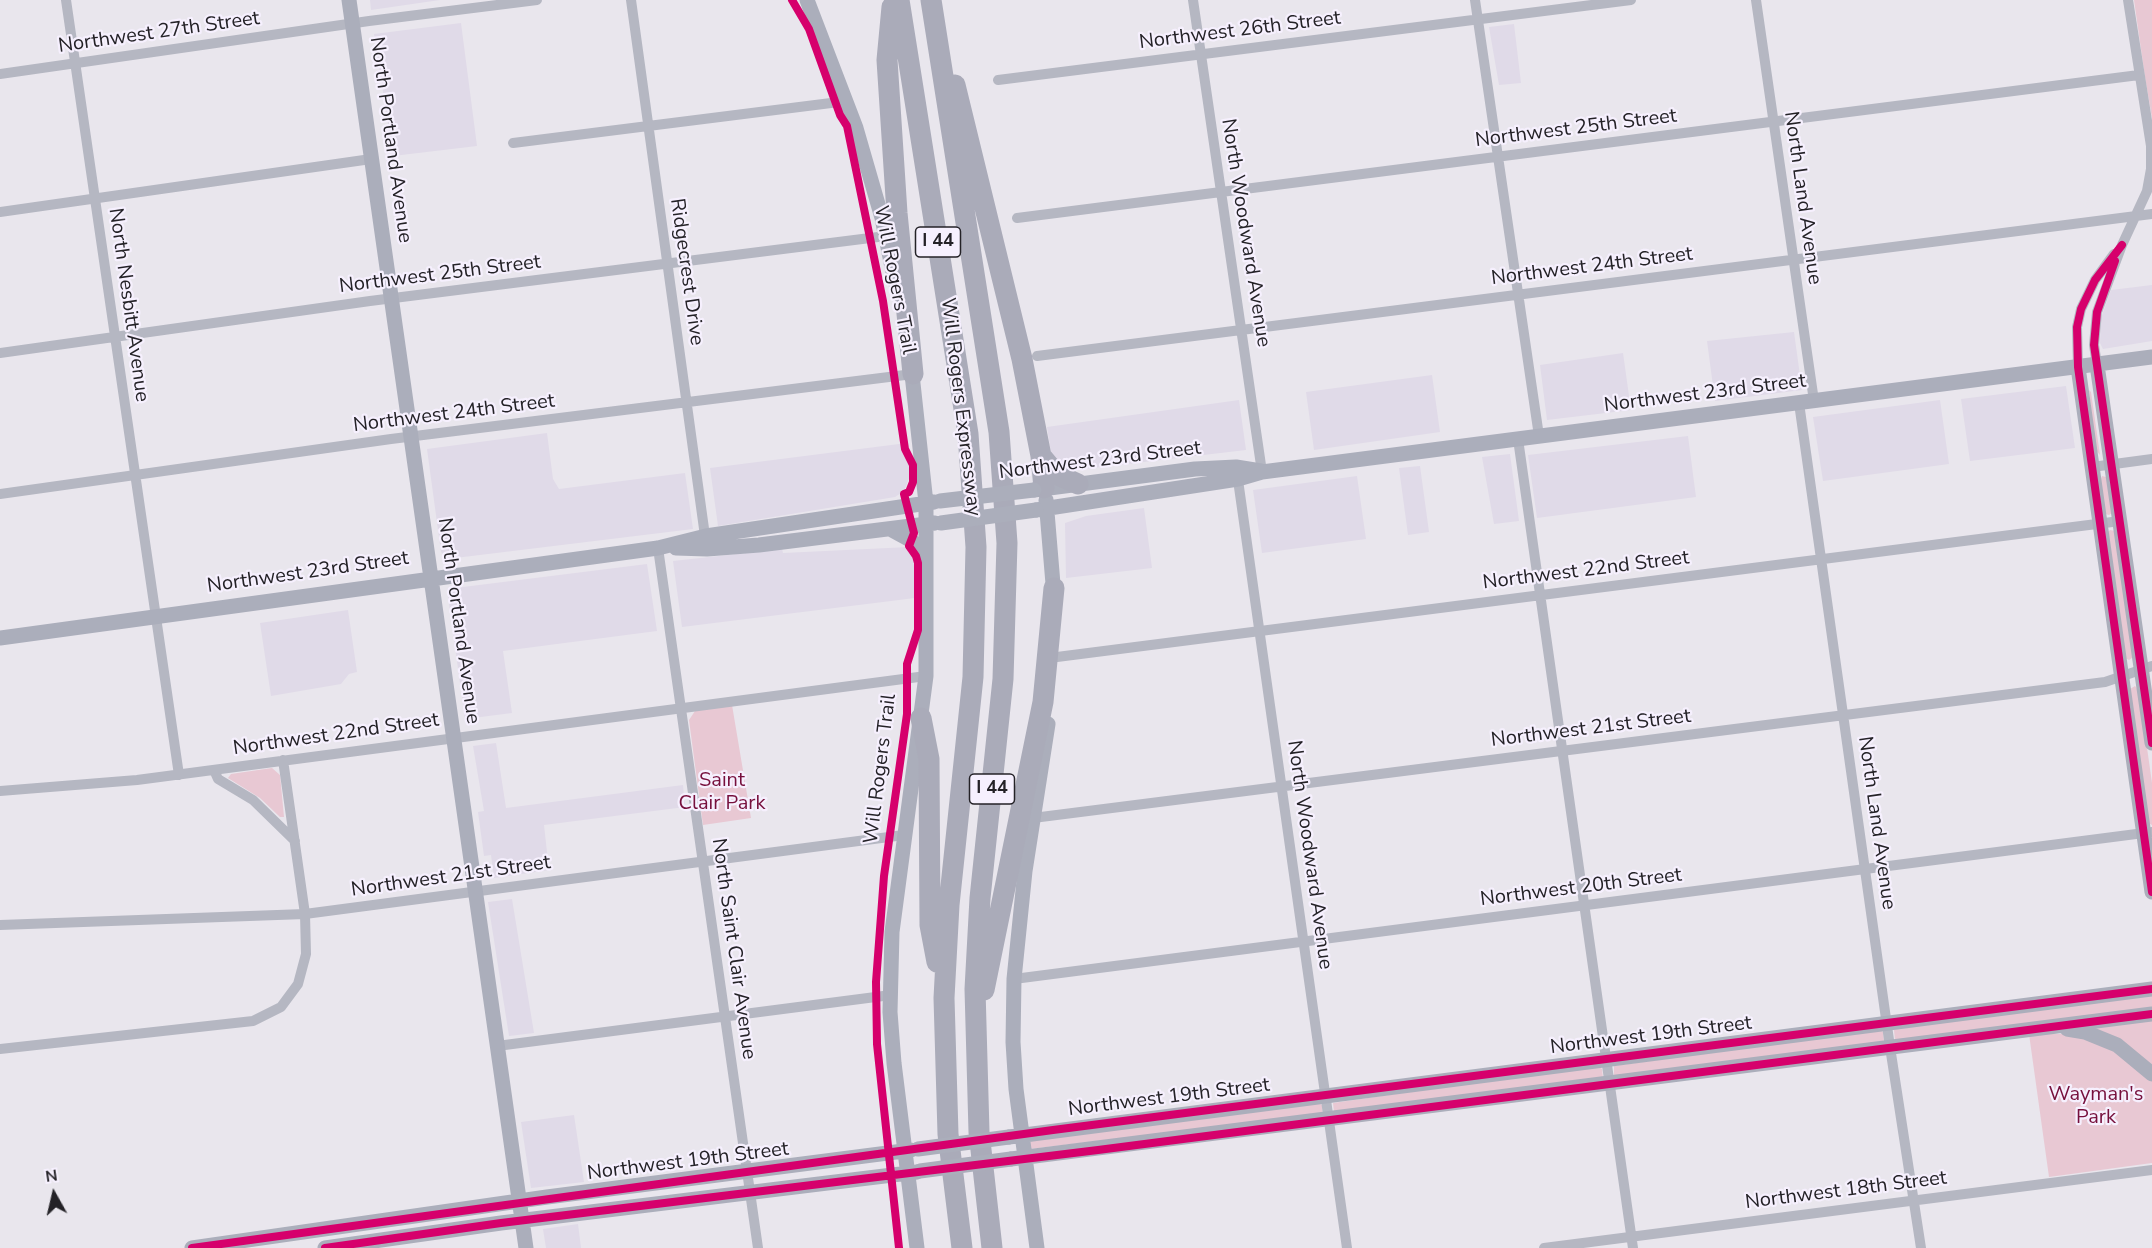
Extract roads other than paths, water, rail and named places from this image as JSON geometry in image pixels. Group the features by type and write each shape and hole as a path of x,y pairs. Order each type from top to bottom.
{"highway":[{"path":"892,0 887,60 897,213 913,374"},
{"name":"Will Rogers Expressway","path":"899,0 968,434 976,547 973,677 949,905 945,998 948,1134 962,1248"},
{"path":"933,0 1022,359 1041,456 1040,499"},
{"name":"Will Rogers Expressway","path":"933,0 999,432 1007,543 1004,679 980,898 975,1035 981,1153 992,1248"},
{"path":"1041,456 1056,474 1078,484"},
{"path":"975,1035 1043,702 1054,588"},
{"path":"921,718 929,759 930,926 945,998"}],"main road":[{"name":"North Portland Avenue","path":"349,0 526,1248"},
{"path":"807,0 847,101 870,172 886,236 913,374 933,502 934,523 926,555 926,676 892,932 891,995 894,1063 911,1150 917,1248"},
{"name":"Northwest 23rd Street","path":"0,638 430,577 706,542 933,502 1040,499 1078,484 1262,472 2152,357"},
{"path":"2097,365 2120,521 2147,668 2152,743"},
{"path":"2078,367 2121,676 2148,833 2152,891"},
{"name":"Northwest 23rd Street","path":"706,542 890,529 934,523 1040,499 1237,473"},
{"path":"1037,1248 1015,1136 1013,1042 1018,925 1057,657 1054,588 1040,499"},
{"path":"890,529 912,541 926,555"},
{"name":"Northwest 19th Street","path":"192,1248 519,1201 2152,989"},
{"name":"Northwest 19th Street","path":"325,1248 750,1191 1329,1120 2152,1014"},
{"path":"2049,1027 2085,1032 2103,1039 2124,1051 2152,1074"}],"street":[{"name":"North Nesbitt Avenue","path":"66,0 179,775"},
{"name":"Northwest 27th Street","path":"0,74 537,0"},
{"name":"Ridgecrest Drive","path":"631,0 706,542"},
{"name":"North Woodward Avenue","path":"1193,0 1262,472"},
{"path":"1475,0 1539,436"},
{"name":"Northwest 26th Street","path":"998,80 1630,0"},
{"name":"North Land Avenue","path":"1756,0 1793,260 1820,559 1886,1023 1921,1248"},
{"path":"2097,365 2094,345 2097,312 2122,244 2147,191 2151,169 2151,134 2139,75 2128,0"},
{"name":"Northwest 25th Street","path":"1017,218 2139,75"},
{"path":"513,143 847,101"},
{"path":"0,212 371,159"},
{"name":"Northwest 24th Street","path":"1037,356 2152,214"},
{"name":"Northwest 25th Street","path":"0,354 391,299 886,236"},
{"path":"2078,367 2077,327 2081,309 2095,280 2122,244"},
{"name":"Northwest 24th Street","path":"0,494 411,437 913,374"},
{"path":"1518,439 1632,1242"},
{"path":"2092,467 2152,459"},
{"name":"North Woodward Avenue","path":"1237,473 1347,1248"},
{"name":"Northwest 22nd Street","path":"1057,657 2120,521"},
{"name":"North Saint Clair Avenue","path":"658,548 758,1248"},
{"name":"Northwest 21st Street","path":"1033,818 2105,682 2147,668"},
{"name":"Northwest 22nd Street","path":"0,791 39,790 179,775 453,736 926,676"},
{"path":"0,1049 253,1021 281,1007 298,984 306,954 305,914 283,760"},
{"path":"214,770 218,779 253,800 295,841"},
{"name":"Northwest 20th Street","path":"1014,979 2148,833"},
{"name":"Northwest 21st Street","path":"0,926 305,914 904,835"},
{"path":"497,1046 891,995"},
{"name":"Northwest 18th Street","path":"1544,1248 1632,1242 1914,1201 2152,1170"}],"park label":[{"name":"Saint Clair Park","path":"722,792"},
{"name":"Wayman's Park","path":"2096,1106"}]}
